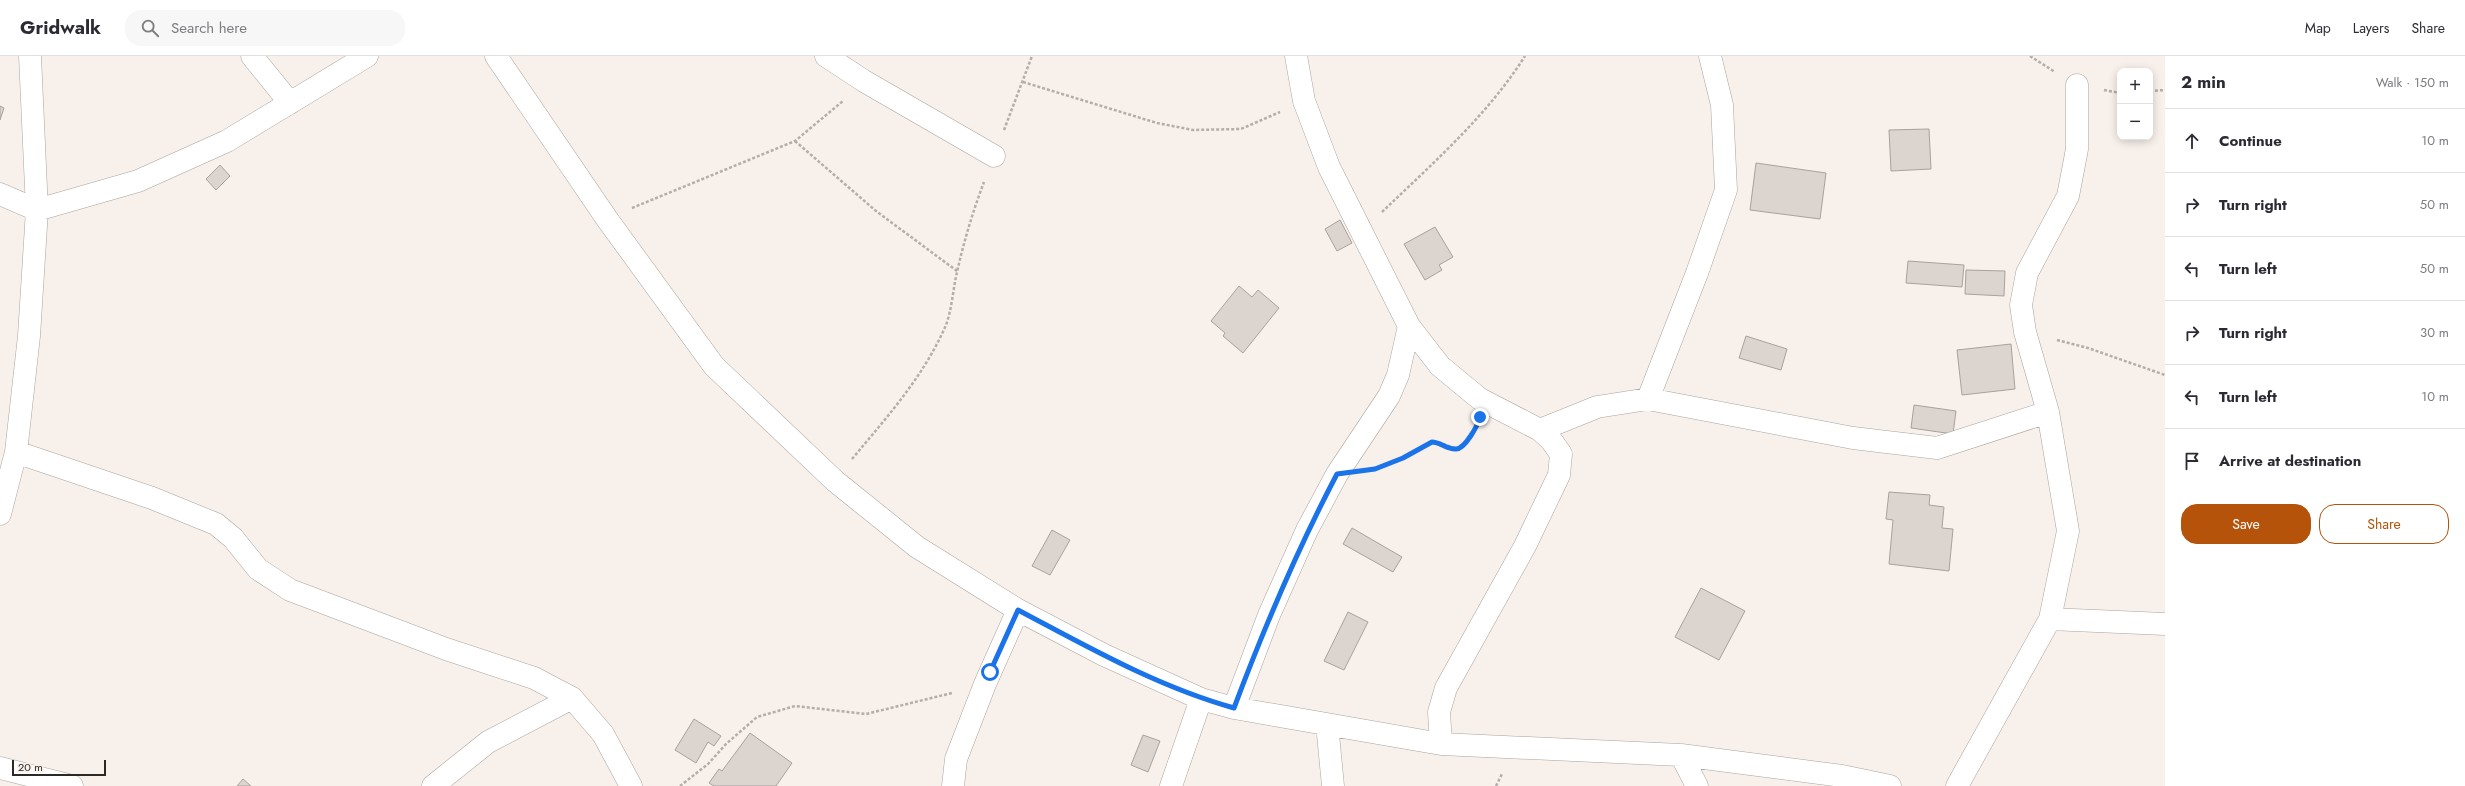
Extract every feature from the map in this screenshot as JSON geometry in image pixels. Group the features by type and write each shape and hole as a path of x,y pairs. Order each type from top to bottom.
{"street":[{"path":"0,514 16,452 28,336 37,210 30,56"},
{"path":"252,56 290,103"},
{"path":"0,194 37,210 138,181 227,141 367,56"},
{"path":"496,56 607,219 714,366 835,481 917,547 1018,610 1104,655 1200,699 1234,708 1441,744 1681,755 1842,776 1890,786"},
{"path":"826,56 864,82 994,156"},
{"path":"1648,398 1697,273 1726,190 1722,105 1710,56"},
{"path":"1299,58 1304,101 1329,167 1360,233 1409,326 1440,366 1480,399 1540,430 1551,440 1561,454 1559,474 1525,546 1446,688 1440,712 1441,744"},
{"path":"1957,786 2050,619 2068,531 2048,412 2025,332 2021,305 2027,273 2068,196 2076,149 2077,85"},
{"path":"1234,708 1269,615 1307,530 1337,474 1389,396 1398,375 1409,326"},
{"path":"1540,430 1597,407 1648,398 1854,438 1937,448 2048,412"},
{"path":"16,452 152,498 216,524 234,538 258,569 290,590 424,641 534,678 572,698 603,734 631,786"},
{"path":"953,786 956,759 985,684 1018,610"},
{"path":"2050,619 2165,624"},
{"path":"433,786 488,742 572,698"},
{"path":"1171,786 1200,699"},
{"path":"1327,724 1333,786"},
{"path":"1681,755 1697,786"},
{"path":"0,768 72,786"}],"path":[{"path":"835,481 907,392 928,361 946,324 957,271 974,207 1032,56"},
{"path":"1360,233 1450,147 1510,80 1524,56"},
{"path":"607,219 795,142 864,82"},
{"path":"1023,82 1157,123 1193,130 1241,129 1304,101"},
{"path":"2153,91 2165,90"},
{"path":"795,142 876,211 957,271"},
{"path":"2025,332 2088,348 2165,376"},
{"path":"1337,474 1375,469 1403,458 1432,442 1456,449 1460,448 1478,422 1480,399"},
{"path":"680,786 708,764 726,744 757,717 795,706 866,714 985,684"}],"building":[{"path":"0,106 4,108 0,120"},
{"path":"1929,129 1931,169 1891,171 1889,130"},
{"path":"1756,163 1826,173 1820,219 1750,210"},
{"path":"220,165 230,176 216,190 206,179"},
{"path":"1340,220 1352,243 1337,251 1325,229"},
{"path":"1435,227 1453,257 1439,265 1442,270 1425,280 1404,244"},
{"path":"1908,261 1964,265 1962,287 1906,283"},
{"path":"1966,270 2005,271 2004,296 1965,294"},
{"path":"1239,286 1252,297 1258,290 1279,308 1243,353 1223,336 1225,333 1211,321"},
{"path":"1746,336 1787,349 1781,370 1739,358"},
{"path":"2011,344 2015,389 1962,395 1957,350"},
{"path":"1914,405 1956,411 1953,434 1911,428"},
{"path":"1889,492 1930,495 1929,505 1944,507 1942,528 1953,529 1949,571 1889,564 1893,520 1886,519"},
{"path":"1352,528 1402,557 1393,572 1343,544"},
{"path":"1052,530 1070,540 1050,575 1032,566"},
{"path":"1701,588 1745,611 1719,660 1675,637"},
{"path":"1348,612 1368,622 1344,670 1324,661"},
{"path":"694,719 721,736 714,746 708,742 696,763 675,750"},
{"path":"750,733 792,763 776,786 714,786 709,783 719,769 722,771"},
{"path":"1143,735 1160,741 1148,772 1131,765"},
{"path":"243,779 251,786 237,786"}],"route":[{"path":"990,672 1018,610 1104,655 1200,699 1234,708 1269,615 1307,530 1337,474 1375,469 1403,458 1423,445 1432,442 1439,442 1456,449 1460,448 1476,428 1480,417"}]}
